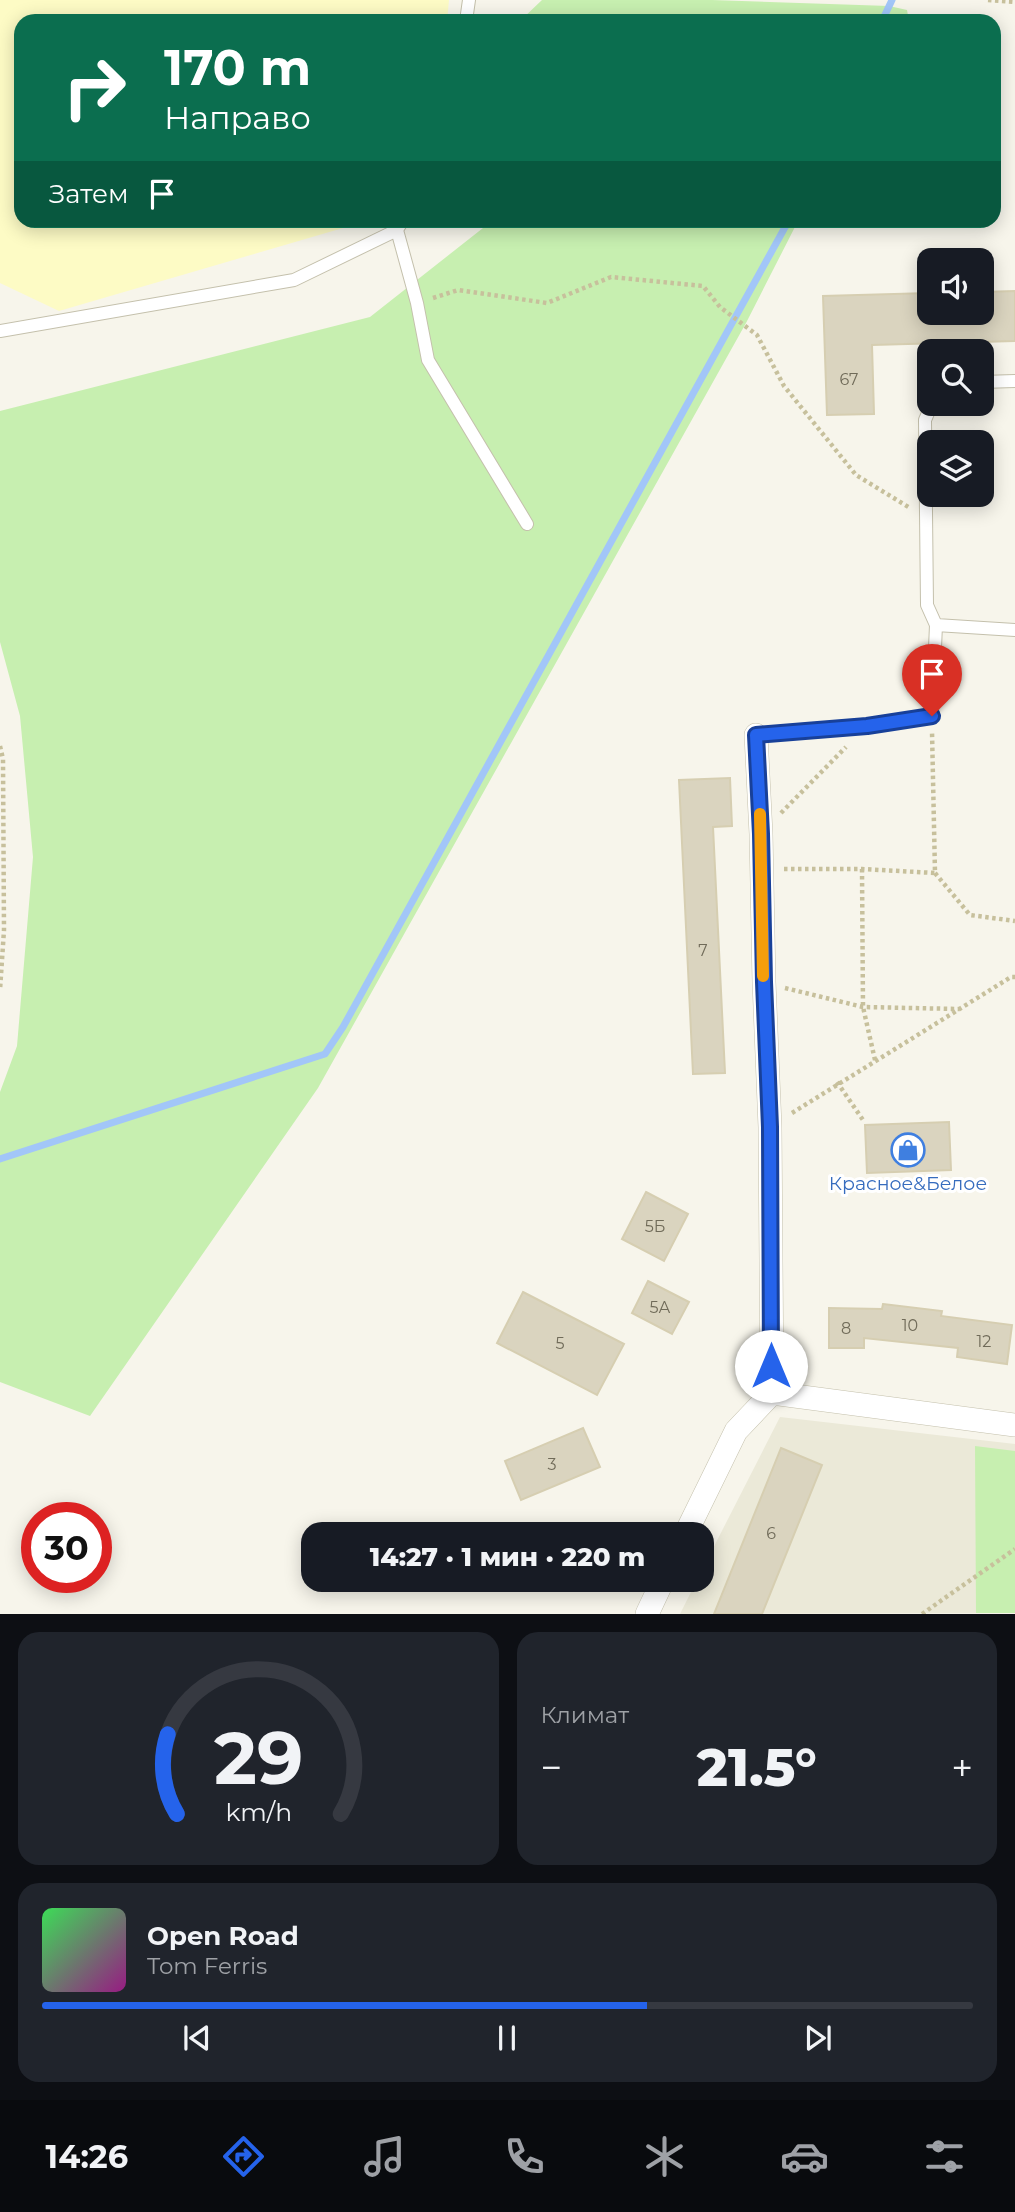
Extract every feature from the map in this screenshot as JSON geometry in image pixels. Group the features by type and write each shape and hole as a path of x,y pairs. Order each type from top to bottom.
{"street":[{"path":"691,1522 736,1431 772,1393 770,1127 756,735"},
{"path":"772,1393 1015,1425"},
{"path":"647,1614 657,1592"}],"lane":[{"path":"0,331 293,280 394,228"},
{"path":"401,228 428,360 527,524"},
{"path":"994,382 1015,381"},
{"path":"756,735 867,726 932,716 936,625 927,605 926,416"},
{"path":"936,625 1015,630"}],"path":[{"path":"988,0 1015,2"},
{"path":"417,303 458,290 547,303 611,277 703,286 720,307 757,335 784,386 856,475 925,518"},
{"path":"932,716 934,873 970,915 1015,921"},
{"path":"761,834 867,726"},
{"path":"0,746 3,759 5,930 0,990"},
{"path":"761,869 862,869 934,873"},
{"path":"862,869 863,1007 875,1060"},
{"path":"770,1127 837,1082 1015,977"},
{"path":"764,982 863,1007 959,1009"},
{"path":"837,1082 863,1120"},
{"path":"922,1614 1015,1549"}],"shaded area":[{"path":"780,1417 1015,1444 1015,1613 680,1614 691,1592 714,1592 714,1546"}],"green space":[{"path":"542,0 712,0 889,6 907,10 908,14 527,14"},
{"path":"483,228 794,228 746,323 318,1088 90,1416 0,1382 0,1092 17,1046 33,857 20,716 0,642 0,411 370,317"},
{"path":"975,1446 1015,1451 1015,1613 976,1613"}],"sand":[{"path":"0,0 449,0 448,14 14,14 14,228 343,228 59,311 0,283"}],"building":[{"path":"1015,291 1015,341 917,339 917,344 872,345 874,414 827,415 823,296 917,293 917,325 994,325 994,292"},
{"path":"730,778 732,826 713,827 725,1073 693,1074 679,780"},
{"name":"Красное&Белое","path":"949,1122 951,1170 867,1173 865,1125"},
{"path":"646,1192 688,1214 664,1261 622,1239"},
{"path":"648,1281 689,1302 672,1334 632,1313"},
{"path":"523,1292 624,1344 597,1395 497,1343"},
{"path":"883,1304 942,1311 941,1316 1012,1325 1007,1364 957,1357 958,1348 864,1338 864,1348 829,1348 829,1308 882,1309"},
{"path":"583,1428 600,1467 521,1500 505,1461"},
{"path":"781,1448 822,1465 762,1614 714,1614"}],"waterway":[{"path":"885,14 892,0"},
{"path":"0,1159 325,1054 343,1027 785,228"}],"slow traffic":[{"path":"760,814 763,976"}],"place":[{"name":"Красное&Белое","path":"908,1150"}],"route":[{"path":"771,1366 770,1127 756,735 867,726 932,716"}]}
